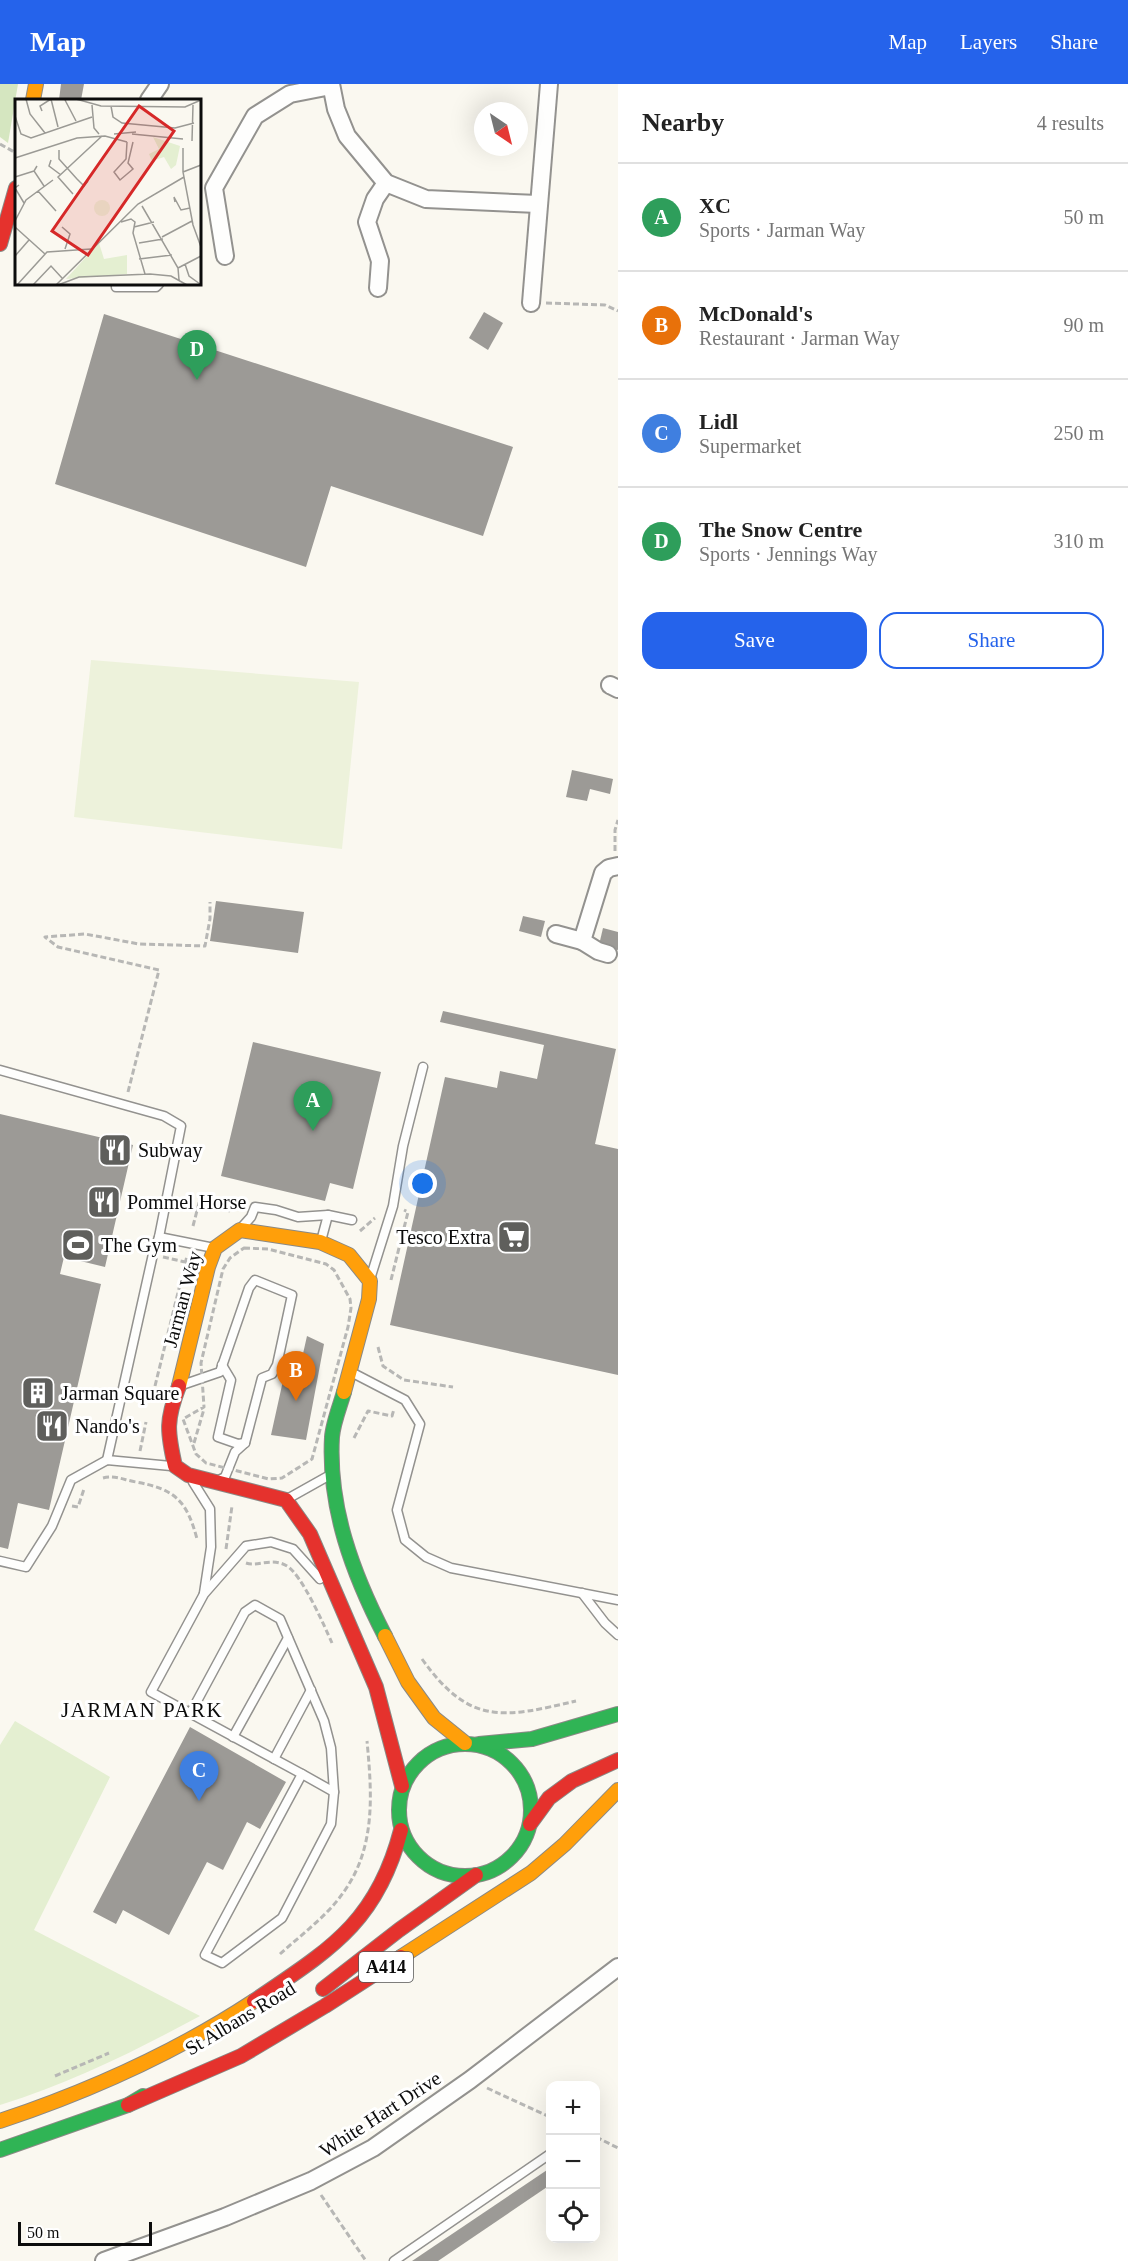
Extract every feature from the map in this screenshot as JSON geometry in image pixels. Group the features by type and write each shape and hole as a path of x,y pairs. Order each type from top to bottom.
{"main road":[{"path":"33,99 36,84"},
{"path":"0,244 15,192"},
{"path":"240,1230 320,1242 349,1255 370,1281 369,1299 353,1334 351,1372 332,1435 333,1473 341,1532 366,1599 408,1682 434,1718 472,1744 498,1751 514,1765 526,1782 531,1803 530,1824 525,1839 510,1857 491,1871 457,1876 439,1871 422,1861 410,1847 401,1830 398,1808 402,1786 412,1768 427,1754 445,1746 472,1744 532,1739 618,1714"},
{"name":"Jarman Way","path":"175,1466 168,1436 169,1411 179,1386 208,1267 215,1248 240,1230"},
{"path":"175,1466 189,1475 286,1500 310,1534 376,1687 402,1786"},
{"path":"530,1824 549,1798 572,1781 618,1760"},
{"name":"A414","path":"128,2105 241,2056 326,2006 531,1873 558,1852 618,1790"},
{"name":"St Albans Road","path":"0,2121 136,2070 246,2006 302,1968 334,1944 364,1914 391,1869 401,1830"},
{"name":"St Albans Road","path":"0,2150 128,2105 241,2044 309,1999 476,1875"}],"street":[{"path":"150,99 160,84"},
{"path":"531,303 549,84"},
{"path":"225,256 214,188 255,116 290,94 331,85 336,109 347,135 386,183 426,200 538,204"},
{"path":"378,288 380,261 367,222 375,199 386,183"},
{"path":"582,941 603,873 617,866"},
{"path":"556,934 582,941 608,954"},
{"name":"White Hart Drive","path":"104,2261 225,2217 311,2181 373,2148 470,2080 618,1968"}],"lane":[{"path":"116,285 116,287 156,287 158,285"},
{"path":"370,1281 393,1206 404,1146 423,1067"},
{"path":"0,1070 124,1107 164,1116 181,1126 159,1237 153,1254 107,1460"},
{"path":"240,1230 251,1217 255,1207 298,1217 328,1215 352,1220"},
{"path":"320,1242 328,1215"},
{"path":"159,1237 215,1248"},
{"path":"179,1386 220,1372 249,1287 255,1281 292,1295 278,1365 272,1374 262,1378 246,1443 236,1452 225,1477 216,1482"},
{"path":"222,1365 231,1380 218,1437 237,1444 246,1443"},
{"path":"351,1372 405,1400 420,1424 397,1510 405,1540 426,1557 451,1568 618,1600"},
{"path":"0,1561 26,1567 52,1526 70,1480 107,1460 175,1466"},
{"path":"286,1500 333,1473"},
{"path":"189,1475 210,1509 211,1547 204,1594"},
{"path":"334,1792 151,1692 204,1594 246,1546 271,1542 293,1550 335,1594"},
{"path":"582,1592 605,1623 618,1635"},
{"path":"190,1714 245,1612 255,1605 280,1619 324,1720 331,1748 334,1792 331,1824 282,1918 222,1964 205,1955 302,1774"},
{"path":"233,1737 288,1638"},
{"path":"274,1759 311,1690"},
{"path":"394,2261 546,2157"}],"path":[{"path":"0,144 15,152"},
{"path":"531,303 605,305 618,311"},
{"path":"617,866 615,830 618,820"},
{"path":"124,1107 159,970 58,947 45,937 85,934 139,944 205,946 210,919 210,902"},
{"path":"164,1206 197,1211"},
{"path":"153,1395 187,1253"},
{"path":"153,1254 185,1262"},
{"path":"353,1334 376,1341 383,1366 404,1380 453,1387"},
{"path":"351,1444 368,1411 392,1416 404,1380"},
{"path":"193,1444 204,1407"},
{"path":"134,1482 147,1421"},
{"path":"226,1549 237,1487 242,1472"},
{"path":"100,1479 111,1476 169,1491 178,1497 191,1518 197,1541 211,1547 226,1549 242,1562 251,1565 268,1561 287,1566 297,1577 333,1643"},
{"path":"61,1503 78,1507 84,1489 92,1484"},
{"path":"416,1651 450,1693 481,1710 504,1714 533,1711 586,1699"},
{"path":"276,1957 342,1895 362,1859 371,1806 367,1739"},
{"path":"50,2078 113,2052"},
{"path":"470,2080 546,2115"},
{"path":"600,2139 618,2148"},
{"path":"311,2181 366,2261"}],"green space":[{"path":"0,84 18,84 8,143 0,137"},
{"path":"91,660 359,682 342,849 74,817"},
{"path":"15,1721 110,1777 34,1930 200,2016 102,2065 52,2087 0,2105 0,1745"}],"building":[{"path":"61,84 84,84 81,99 59,99"},
{"path":"484,312 503,323 488,350 469,338"},
{"path":"104,314 513,447 483,536 331,486 306,567 55,484"},
{"path":"572,770 613,779 610,794 590,789 587,801 566,797"},
{"path":"216,901 304,912 298,953 210,941"},
{"path":"523,916 545,921 541,937 519,931"},
{"path":"603,928 618,932 618,950 599,945"},
{"name":"Tesco Extra","path":"443,1011 616,1049 595,1144 618,1149 618,1375 390,1325 445,1077 497,1088 500,1071 537,1079 544,1045 440,1022"},
{"path":"253,1042 381,1072 353,1189 330,1183 325,1201 221,1176"},
{"name":"Jarman Square","path":"0,1114 133,1145 105,1267 64,1257 60,1274 101,1284 49,1510 18,1503 8,1549 0,1547"},
{"path":"307,1336 324,1344 306,1440 271,1435 286,1367 300,1367"},
{"path":"190,1727 286,1782 260,1829 247,1822 223,1870 207,1862 169,1935 123,1910 116,1924 93,1912"},
{"path":"546,2171 546,2188 438,2261 412,2261"}],"traffic: fast":[{"path":"344,1392 332,1437 334,1489 353,1565 385,1636"},
{"path":"479,1744 532,1739 618,1714"},
{"path":"465,1744 490,1749 512,1763 526,1785 531,1810 526,1835 512,1857 490,1871 465,1876 440,1871 418,1857 404,1835 399,1810 404,1785 418,1763 440,1749 465,1744"},
{"path":"0,2150 128,2105 143,2096"}],"traffic: slow":[{"path":"33,99 36,84"},
{"path":"179,1386 208,1267 215,1248 240,1230 320,1242 349,1255 370,1281 369,1299 344,1392"},
{"path":"385,1636 408,1682 434,1718 465,1743"},
{"path":"401,1957 531,1873 565,1844 618,1790"},
{"path":"0,2121 99,2084 163,2054 254,2001"}],"traffic: jam":[{"path":"0,244 15,192"},
{"path":"179,1386 169,1426 175,1466 188,1475 286,1500 310,1534 376,1687 402,1786"},
{"path":"530,1824 549,1798 572,1781 618,1760"},
{"path":"254,2001 327,1949 364,1912 391,1862 401,1830"},
{"path":"323,1989 399,1930 476,1875"},
{"path":"128,2105 241,2056 401,1957"}],"place":[{"name":"The Snow Centre","path":"197,380"},
{"name":"XC","path":"313,1131"},
{"name":"Subway","path":"115,1150"},
{"name":"Pommel Horse","path":"104,1202"},
{"name":"Tesco Extra","path":"514,1237"},
{"name":"The Gym","path":"78,1245"},
{"name":"Jarman Square","path":"38,1393"},
{"name":"McDonald's","path":"296,1401"},
{"name":"Nando's","path":"52,1426"},
{"name":"Lidl","path":"199,1801"}],"district":[{"name":"JARMAN PARK","path":"142,1710"}]}
